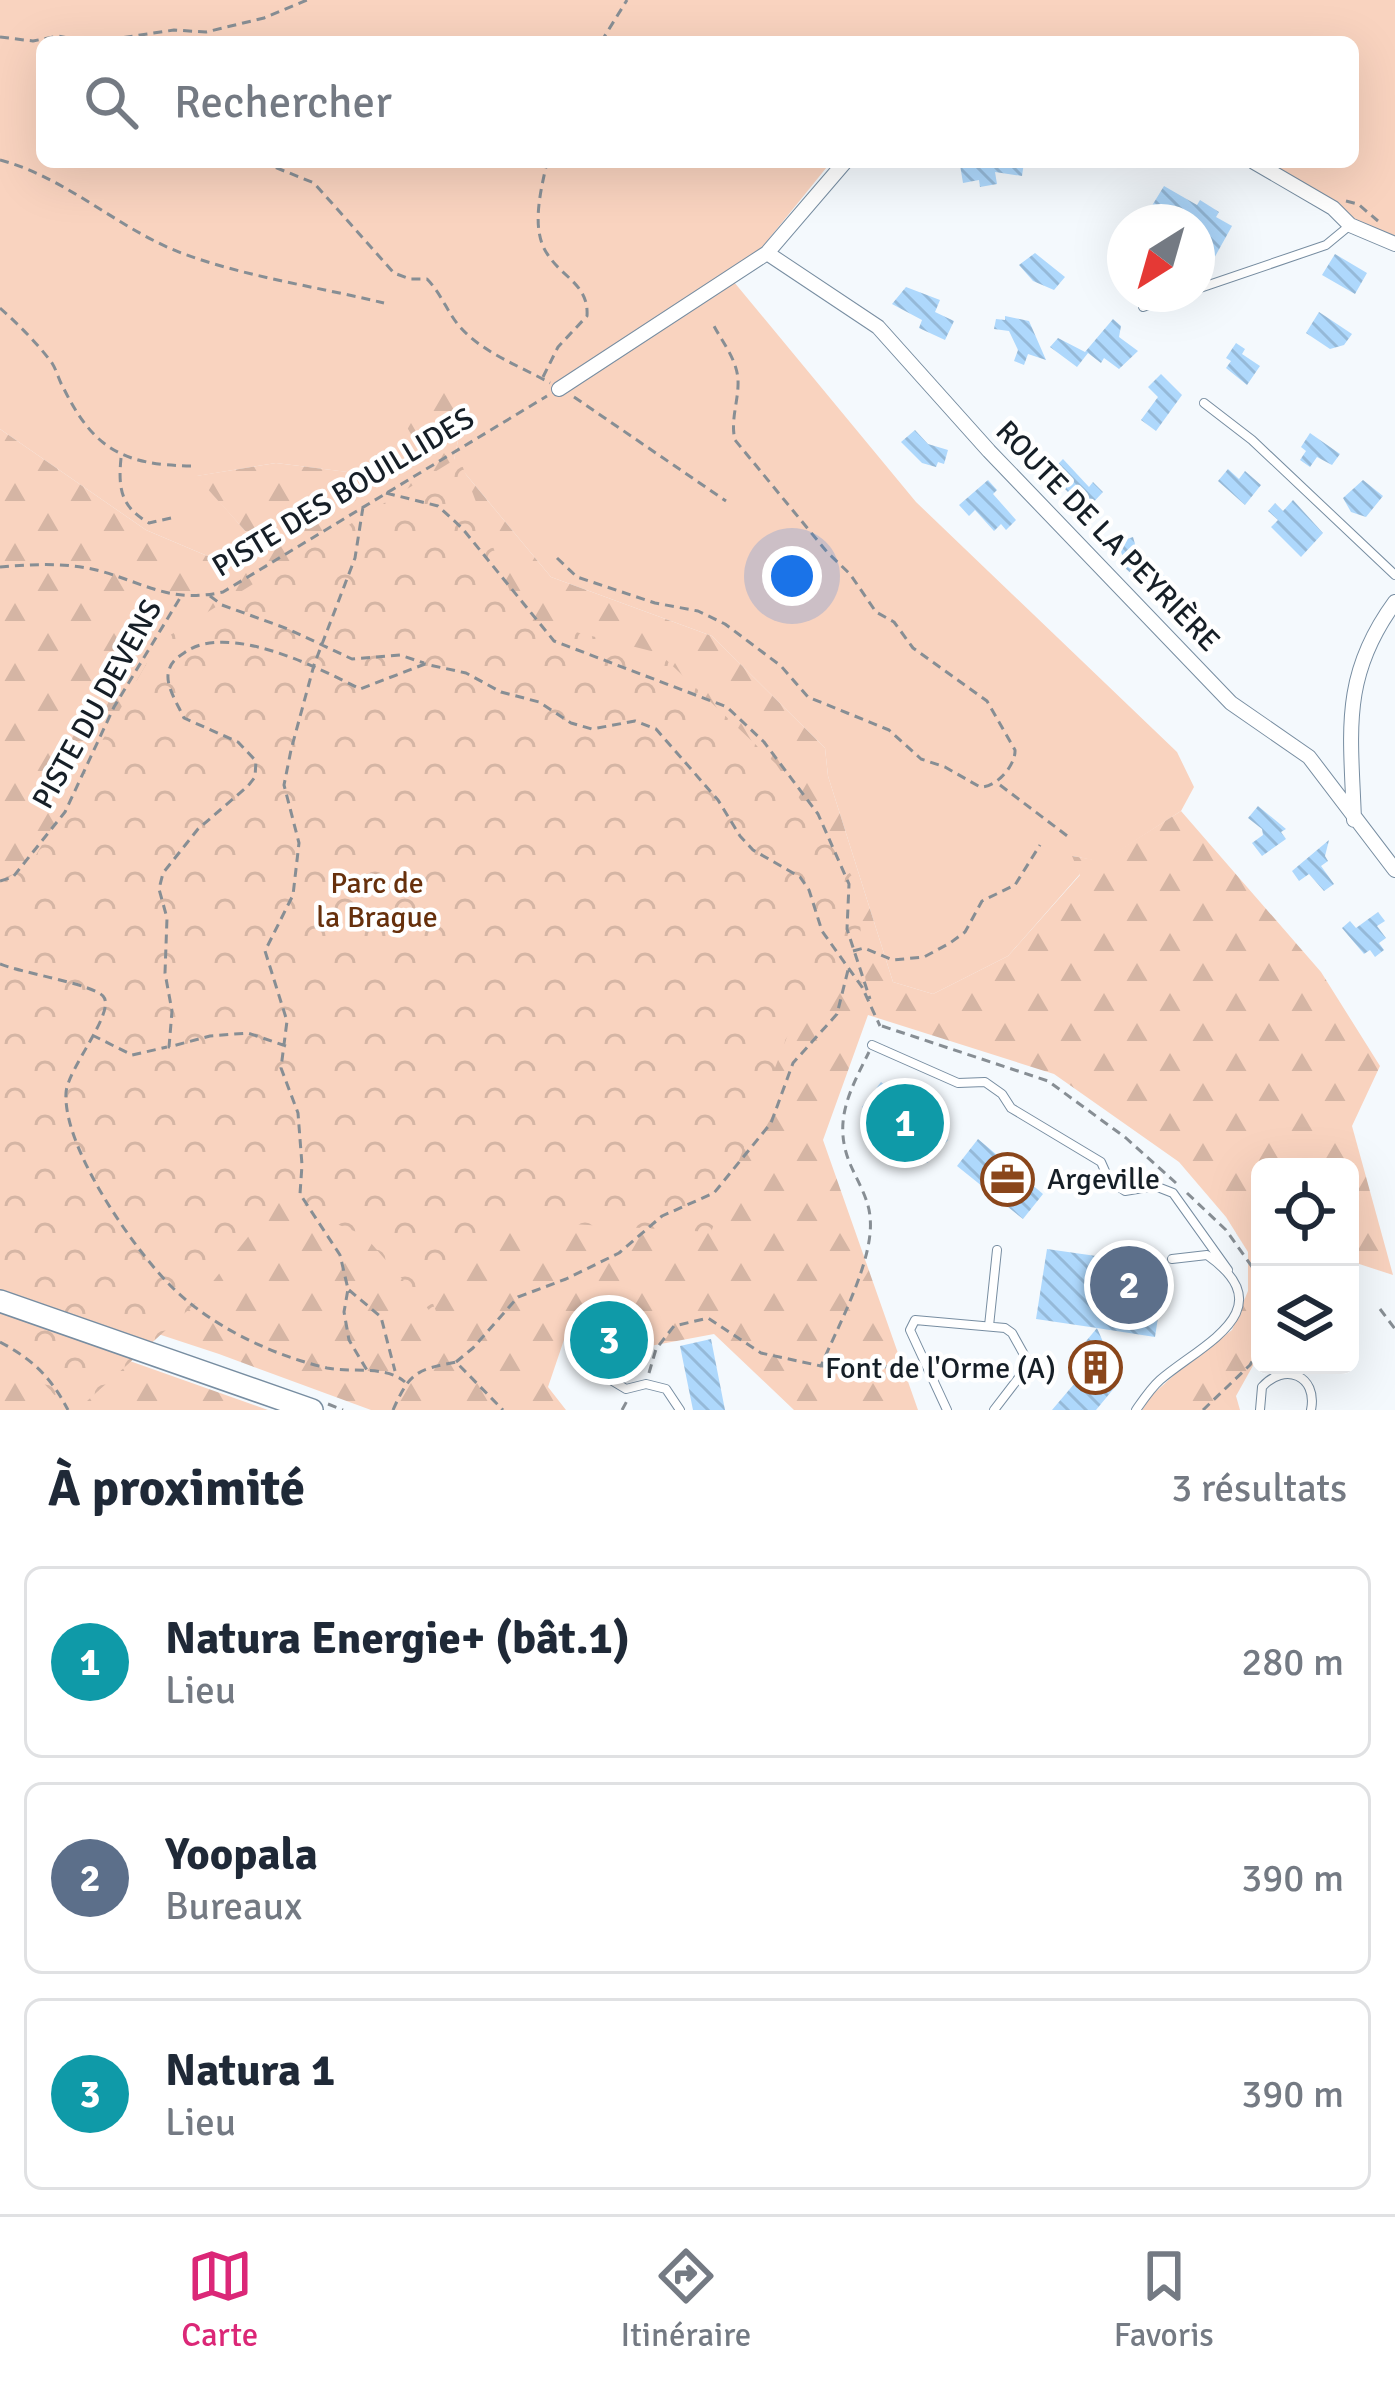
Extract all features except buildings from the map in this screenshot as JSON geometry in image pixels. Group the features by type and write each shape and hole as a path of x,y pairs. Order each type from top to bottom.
{"main road":[{"path":"0,1301 312,1410"}],"street":[{"path":"559,389 767,253 840,168"},
{"path":"1264,168 1333,208 1350,225 1395,244"},
{"name":"ROUTE DE LA PEYRIÈRE","path":"767,253 878,327 989,451 1231,703 1309,757 1395,870"},
{"path":"1354,821 1351,702 1370,636 1395,602"}],"lane":[{"path":"1215,283 1326,245 1350,225"},
{"path":"1204,403 1252,440 1395,575"},
{"path":"872,1045 958,1083 985,1082 1011,1108 1102,1162 1108,1180 1125,1191 1155,1186 1173,1193 1240,1293 1234,1318 1213,1342 1159,1381 1136,1410"},
{"path":"989,1326 997,1250"},
{"path":"1172,1259 1207,1256 1228,1270"},
{"path":"947,1410 910,1330 915,1320 989,1326 1012,1333 1027,1360 994,1410"},
{"path":"583,1352 606,1377 626,1389 646,1384 666,1389 680,1410"},
{"path":"1260,1410 1262,1387 1276,1374 1287,1372 1306,1380 1312,1389 1311,1410"}],"path":[{"path":"133,36 174,30 206,32 264,18 307,0"},
{"path":"605,36 627,0"},
{"path":"206,32 206,36"},
{"path":"0,37 36,41"},
{"path":"0,160 86,198 183,254 384,303"},
{"path":"277,168 314,183 394,273 427,279 442,294 458,325 487,349 593,407 726,501"},
{"path":"542,378 558,347 587,316 588,304 582,289 548,256 541,239 538,217 546,168"},
{"path":"0,308 28,333 54,367 101,445 121,456 165,466 191,466"},
{"path":"556,558 577,577 655,603 698,611 725,624 781,666 808,697 889,730 921,759 945,766 980,787 997,782 1017,756 987,701 913,648 894,622 876,612 850,574 836,564 735,440 738,379 734,361 714,326"},
{"name":"PISTE DES BOUILLIDES","path":"0,567 74,566 102,571 165,595 209,595 241,583 559,389"},
{"path":"121,456 121,496 131,512 149,523 171,518"},
{"path":"386,493 438,506 554,641 727,707 764,742 818,814 849,884 851,952 880,1026"},
{"path":"363,507 355,558 314,665 284,785 299,843 293,895 265,951 286,1021 281,1068 298,1113 300,1194 340,1255 349,1340 368,1372"},
{"path":"209,595 222,605 352,659 400,655 466,673 501,692 539,702 571,723 592,729 635,721 656,729 718,800 753,850 800,877 822,932 849,968 880,1026 1048,1082 1126,1138 1179,1185 1226,1230 1252,1266"},
{"name":"PISTE DU DEVENS","path":"0,880 13,877 65,812 114,707 181,596"},
{"path":"169,1047 167,918 159,889 163,873 198,829 248,787 256,761 238,742 184,718 167,678 171,664 195,646 212,642 254,646 314,665 360,689 425,664"},
{"path":"997,782 1070,838"},
{"path":"851,952 864,948 892,959 924,957 950,943 965,932 982,902 1015,885 1040,844"},
{"path":"0,964 89,988 103,995 108,1004 66,1093 69,1118 81,1155 133,1240 170,1285 266,1349 329,1368 395,1373"},
{"path":"393,1410 405,1382 426,1368 456,1362 518,1297 619,1253 662,1216 714,1193 771,1123 793,1063 837,1014 849,968"},
{"path":"91,1034 132,1054 211,1036 248,1033 286,1046"},
{"path":"821,1366 861,1268 870,1228 867,1204 839,1133 851,1088 872,1045"},
{"path":"347,1289 381,1317 395,1373 405,1382"},
{"path":"1380,1309 1395,1329"},
{"path":"646,1384 665,1334 674,1326 708,1318 761,1353 821,1366 928,1367"},
{"path":"0,1342 31,1359 57,1388 68,1410"},
{"path":"456,1362 502,1410"},
{"path":"1203,1410 1251,1362"}],"green space":[{"path":"0,0 1395,0 1395,237 1356,222 1274,168 1359,168 1359,36 36,36 36,168 826,168 734,282 916,502 1177,752 1194,787 1181,811 1102,862 1073,856 1080,874 1008,956 933,994 893,982 828,776 825,748 712,636 551,577 454,460 465,406 421,449 371,475 276,463 197,476 247,533 224,563 146,530 0,429"},
{"name":"Parc de la Brague","path":"455,372 465,406 454,460 551,577 712,636 825,748 828,776 893,982 933,994 1008,956 1080,875 1072,856 1102,861 1181,811 1321,972 1380,1066 1352,1126 1393,1275 1359,1264 1359,1158 1251,1158 1251,1369 1236,1396 1240,1410 1142,1410 1183,1367 1232,1330 1248,1291 1248,1252 1226,1217 1179,1162 1054,1074 868,1015 823,1140 918,1410 794,1410 714,1334 650,1346 590,1300 569,1325 548,1387 566,1410 371,1410 0,1282 0,429 146,530 224,563 247,533 196,476 276,463 372,475 420,449 405,424 417,389"},
{"name":"Parc de la Brague","path":"459,457 520,618 659,653 776,764 856,882 866,985 830,967 794,1019 711,1232 518,1221 430,1296 441,1324 364,1235 277,1200 196,1303 77,1410 68,1410 0,1335 0,879 28,869 159,642"},
{"path":"0,1315 268,1410 0,1410"}],"place":[{"name":"Natura Energie+ (bât.1)","path":"905,1123"},
{"name":"Argeville","path":"1008,1179"},
{"name":"Yoopala","path":"1129,1285"},
{"name":"Natura 1","path":"609,1340"},
{"name":"Font de l'Orme (A)","path":"1095,1368"}]}
